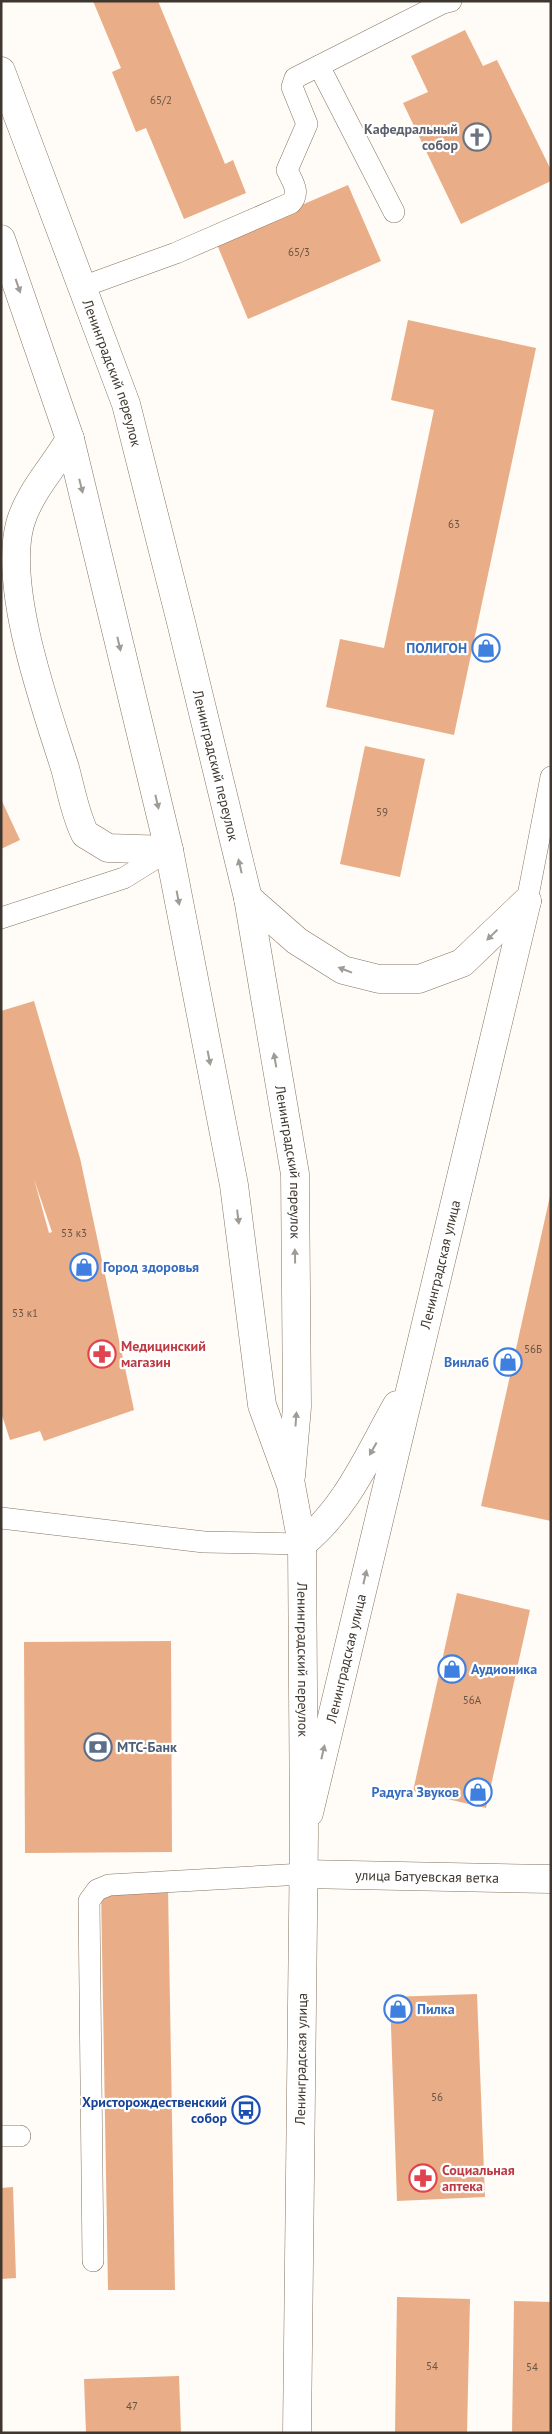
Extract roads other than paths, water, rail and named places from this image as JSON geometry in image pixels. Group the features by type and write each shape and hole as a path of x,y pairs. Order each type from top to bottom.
{"main road":[{"name":"Ленинградский переулок","path":"1,71 126,404 182,622 248,898 295,1174 297,1407 291,1485"},
{"name":"Ленинградский переулок","path":"1,238 70,439 169,850 234,1185 262,1405 291,1485 302,1544 304,1834"},
{"path":"70,439 33,495 20,524 16,552 20,608 40,687 80,825 85,834 108,848 169,850"},
{"path":"248,898 297,941 343,970 379,979 419,979 462,963 527,901"},
{"name":"Ленинградская улица","path":"297,2433 304,1834 527,901"},
{"path":"302,1544 321,1529 344,1501 413,1376"},
{"name":"улица Батуевская ветка","path":"303,1874 551,1879"}],"lane":[{"path":"82,287 176,253 291,202 295,198 296,189 287,170 308,124 292,87 295,78 443,3 451,1"},
{"path":"319,66 394,212"},
{"path":"527,901 551,777"},
{"path":"1,918 124,878 169,850"},
{"path":"1,1518 204,1542 302,1544"},
{"path":"93,2261 89,1902 97,1890 109,1885 303,1874"}],"place":[{"name":"Кафедральный собор","path":"477,137"},
{"name":"ПОЛИГОН","path":"486,648"},
{"name":"Город здоровья","path":"84,1267"},
{"name":"Медицинский магазин","path":"102,1354"},
{"name":"Винлаб","path":"508,1362"},
{"name":"Аудионика","path":"452,1669"},
{"name":"МТС-Банк","path":"98,1747"},
{"name":"Радуга Звуков","path":"478,1792"},
{"name":"Пилка","path":"398,2009"},
{"name":"Христорождественский собор","path":"246,2110"},
{"name":"Социальная аптека","path":"423,2178"}]}
